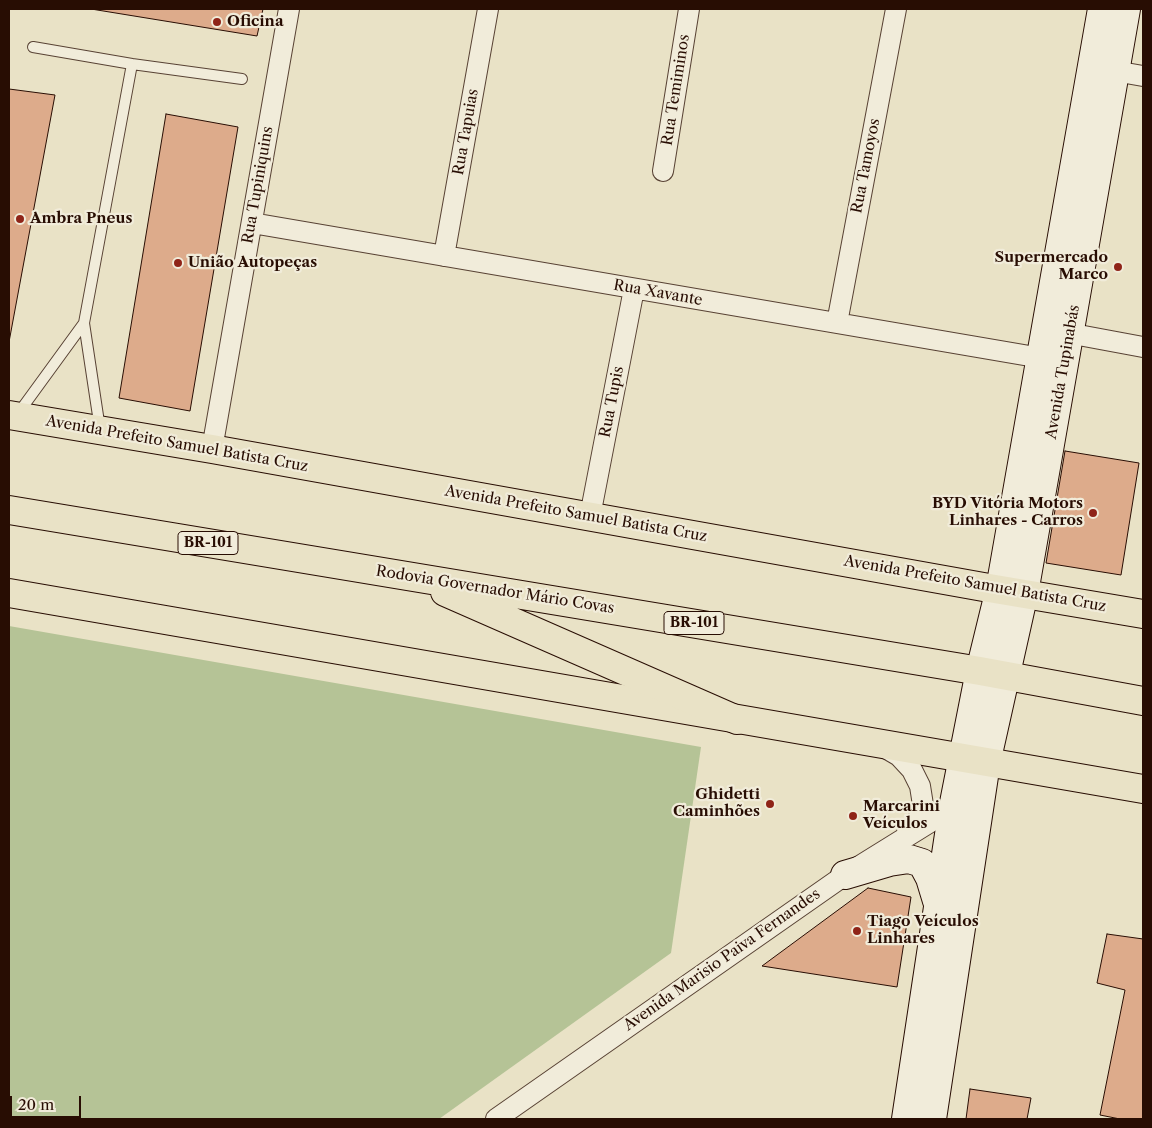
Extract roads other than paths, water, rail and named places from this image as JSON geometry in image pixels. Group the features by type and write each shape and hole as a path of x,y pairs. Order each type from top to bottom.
{"main road":[{"name":"Avenida Tupinabás","path":"974,761 1012,591 1103,69 1102,9"},
{"name":"Avenida Tupinabás","path":"1103,69 1126,9"},
{"name":"Avenida Prefeito Samuel Batista Cruz","path":"12,416 212,449 1143,614"},
{"name":"Rodovia Governador Mário Covas","path":"9,510 992,674 1143,701"},
{"path":"407,576 737,720"},
{"path":"9,594 1143,789"},
{"path":"906,1119 953,808 974,761"},
{"path":"932,1119 974,761"},
{"path":"844,875 889,862 909,859 922,863 930,878 938,903"}],"street":[{"name":"Rua Tupiniquins","path":"212,449 289,9"},
{"name":"Rua Tapuias","path":"444,256 488,9"},
{"name":"Rua Temiminos","path":"663,171 689,9"},
{"name":"Rua Tamoyos","path":"837,324 896,9"},
{"path":"1103,69 1143,76"},
{"name":"Rua Xavante","path":"252,223 1053,360"},
{"name":"Rua Tupis","path":"590,516 634,289"},
{"path":"1058,332 1143,347"},
{"path":"878,744 899,756 912,770 920,786 923,805 918,820 903,839"},
{"name":"Avenida Marisio Paiva Fernandes","path":"496,1119 844,875 953,808"}],"lane":[{"path":"33,47 132,64 242,79"},
{"path":"100,430 84,322 132,64"},
{"path":"12,416 84,322"}],"place":[{"name":"Oficina","path":"217,22"},
{"name":"Ambra Pneus","path":"20,219"},
{"name":"União Autopeças","path":"178,263"},
{"name":"Supermercado Marco","path":"1118,267"},
{"name":"BYD Vitória Motors Linhares - Carros","path":"1093,513"},
{"name":"Ghidetti Caminhões","path":"770,804"},
{"name":"Marcarini Veículos","path":"853,816"},
{"name":"Tiago Veículos Linhares","path":"857,931"}]}
